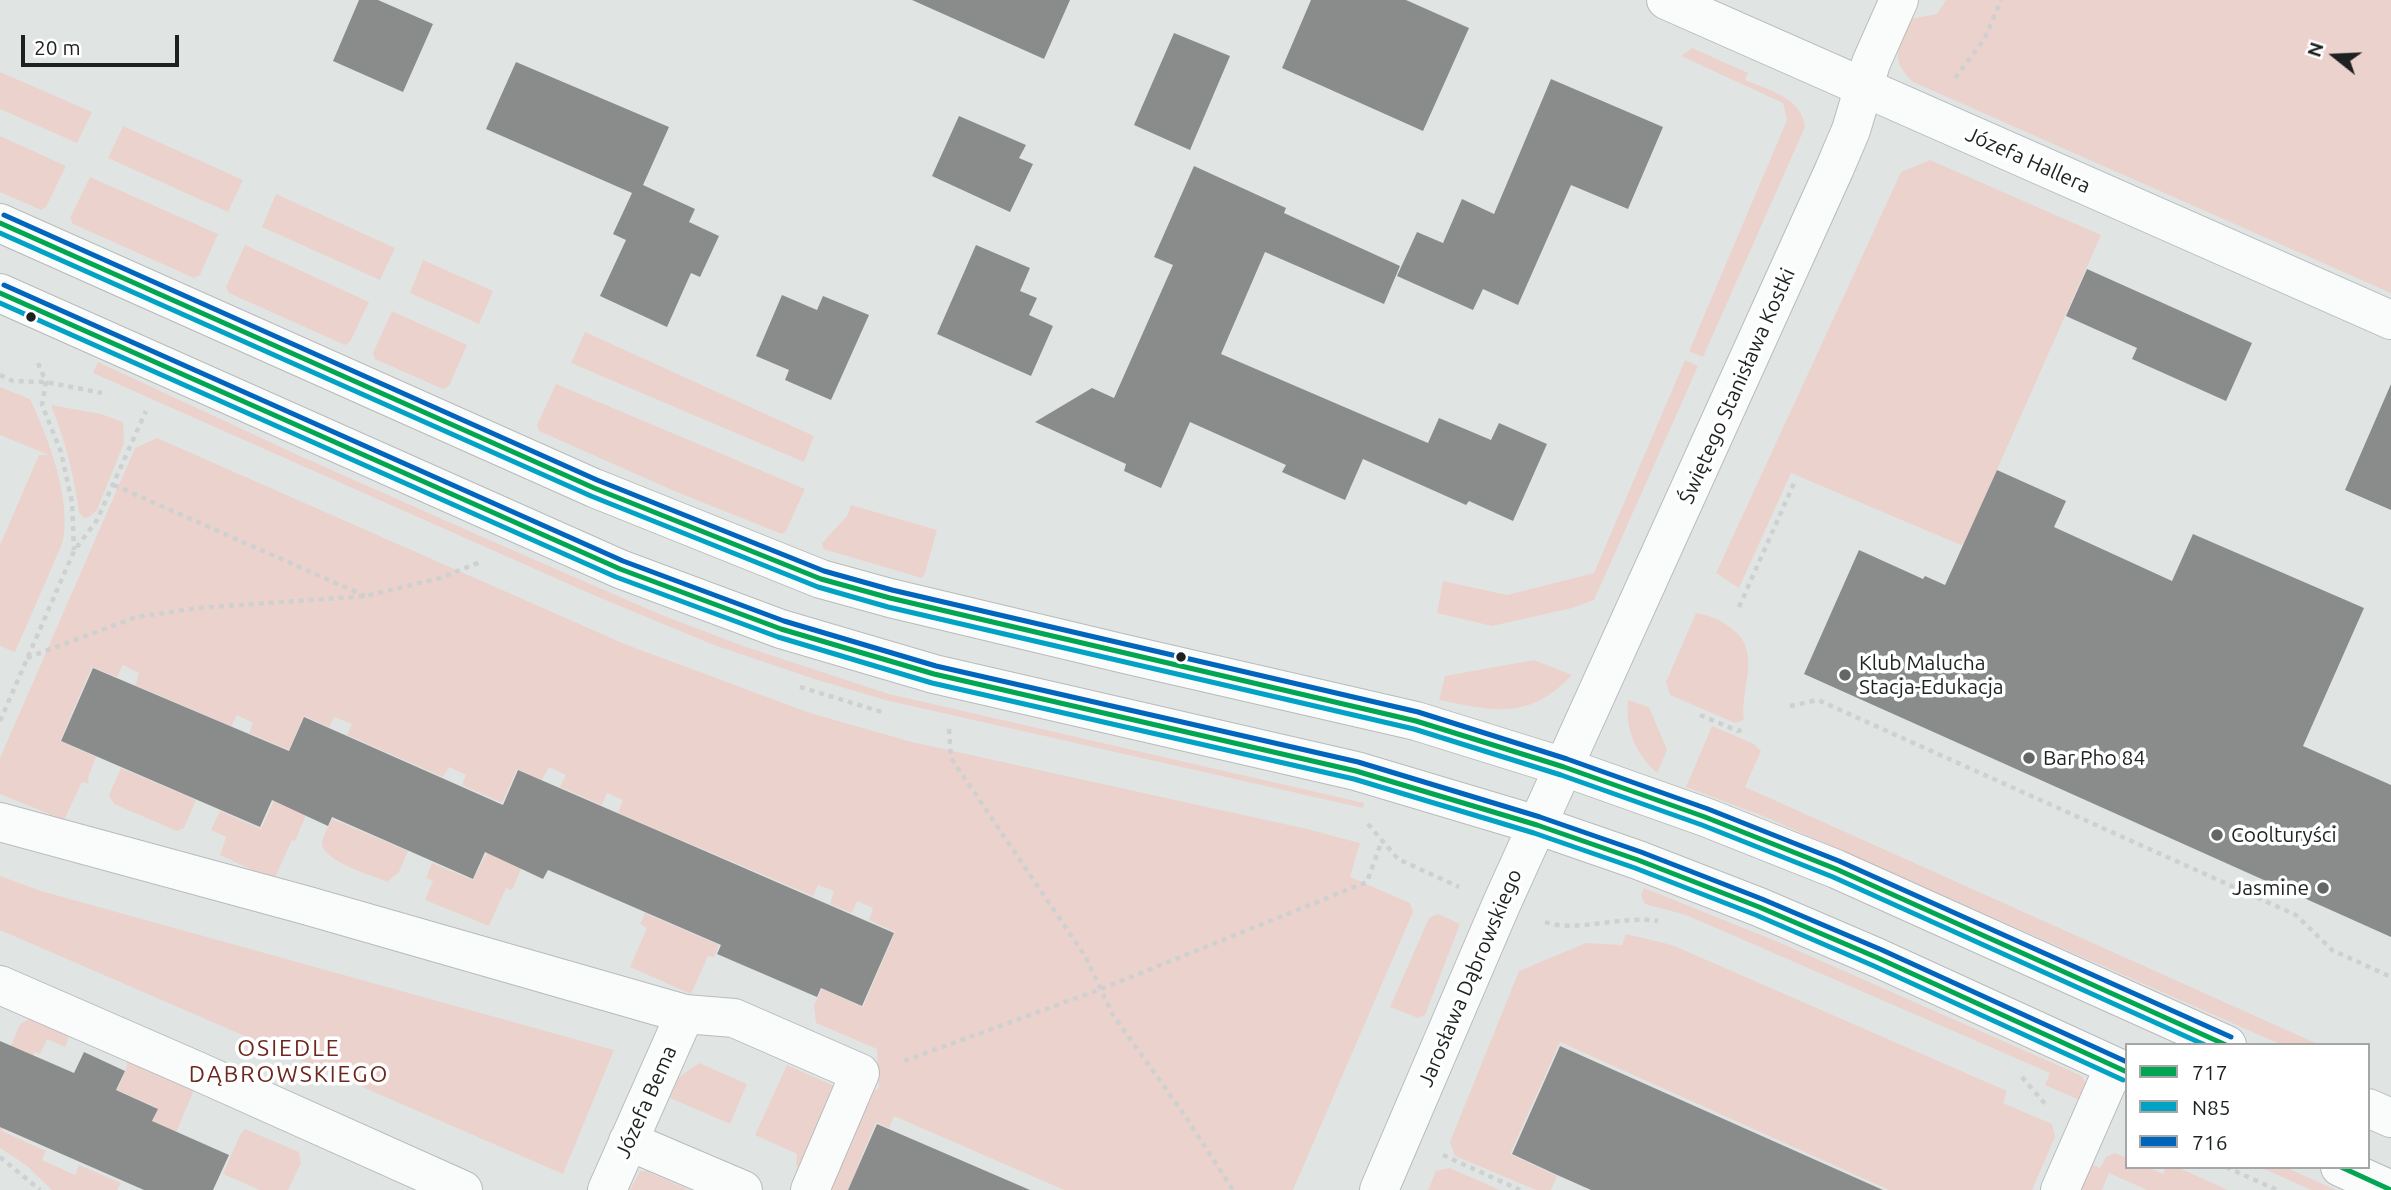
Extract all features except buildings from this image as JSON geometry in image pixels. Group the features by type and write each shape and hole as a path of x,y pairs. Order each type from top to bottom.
{"street":[{"name":"Józefa Hallera","path":"1666,0 2391,320"},
{"name":"Świętego Stanisława Kostki","path":"1564,767 1834,170 1851,130 1871,63 1899,0"},
{"path":"0,223 594,488 821,579 1036,633 1416,721 1564,767 1705,817 1836,869 2223,1043"},
{"path":"0,293 620,569 780,629 934,674 1356,771 1537,825 1638,860 1759,907 1878,958 2120,1069 2060,1190"},
{"name":"Jarosława Dąbrowskiego","path":"1379,1190 1564,767"},
{"path":"0,822 685,1014 734,1018 860,1073 810,1190"},
{"path":"0,985 463,1190"},
{"name":"Józefa Bema","path":"607,1190 685,1014"},
{"path":"2370,1109 2391,1118"},
{"path":"628,1141 743,1190"},
{"path":"2344,1169 2391,1190"}],"path":[{"path":"1953,81 1985,38 2001,0"},
{"path":"0,376 13,381 46,382 42,405 61,452 72,502 74,551"},
{"path":"0,721 74,551 97,520 146,411"},
{"path":"1739,607 1795,481"},
{"path":"114,485 366,596"},
{"path":"27,657 135,617 199,608 366,596 456,573 483,561"},
{"path":"1790,706 1818,700 2296,915 2332,950 2391,977"},
{"path":"1700,715 1738,731 1746,728"},
{"path":"949,729 951,758 1085,956 1113,1016 1186,1117 1233,1190"},
{"path":"860,1073 879,1071 1101,989 1367,882 1382,840"},
{"path":"1537,919 1567,926 1643,919 1664,922"},
{"path":"2013,1071 2021,1076 2049,1108"},
{"path":"1436,1152 1517,1190"},
{"path":"0,1157 40,1190"},
{"path":"2230,1169 2277,1190"}],"shaded area":[{"path":"1946,0 2391,0 2391,293 1913,82 1905,74 1898,59 1903,37 1911,19 1937,14"},
{"path":"1692,48 1748,73 1745,80 1783,96 1798,109 1805,127 1703,357 1689,351 1787,120 1783,103 1681,56"},
{"path":"0,72 92,112 77,143 0,109"},
{"path":"123,126 243,180 228,212 108,158"},
{"path":"0,136 66,166 46,207 41,210 0,192"},
{"path":"1930,160 2101,235 1963,546 1791,473 1739,588 1716,573 1901,172"},
{"path":"90,177 218,234 200,275 194,278 73,224 70,218"},
{"path":"276,194 395,248 380,280 262,227"},
{"path":"245,245 369,302 350,342 345,345 229,293 226,287"},
{"path":"423,260 493,291 479,324 410,293"},
{"path":"392,311 467,345 449,386 443,389 375,359 373,353"},
{"path":"585,332 814,436 804,462 571,363"},
{"path":"1685,360 1698,366 1594,600 1572,608 1492,626 1437,613 1443,581 1507,595 1594,573"},
{"path":"98,362 494,542 664,616 746,647 889,694 1364,803 1363,808 885,700 714,645 598,597 93,373"},
{"path":"556,384 805,489 786,531 782,534 679,493 539,431 537,425"},
{"path":"0,387 30,399 57,470 64,509 62,544 15,652 0,646 0,545 39,455 49,455 0,435"},
{"path":"51,405 101,414 123,422 124,443 97,510 89,517 84,518 79,513 68,458"},
{"path":"157,438 627,645 810,713 912,742 1360,843 1350,877 1410,903 1413,912 1293,1190 1064,1190 894,1116 889,1128 876,1122 848,1190 818,1190 868,1095 879,1088 877,1049 816,1023 814,1005 822,989 863,1007 895,932 869,920 873,908 857,901 852,913 830,904 834,891 818,885 813,896 618,813 623,800 607,793 602,805 560,787 566,775 549,767 542,780 517,769 502,803 462,785 466,775 449,767 443,777 347,735 352,724 334,717 329,727 304,716 289,750 249,733 253,723 237,715 231,726 135,685 139,673 123,665 117,677 92,667 60,741 96,757 88,778 89,784 82,782 64,820 0,794 0,758 135,448"},
{"path":"851,505 937,530 922,578 823,549 822,543 847,516"},
{"path":"1696,613 1715,618 1727,625 1741,637 1746,648 1748,671 1744,720 1735,723 1670,695 1666,682"},
{"path":"1534,660 1572,675 1541,700 1510,709 1477,707 1439,700 1445,676"},
{"path":"1628,700 1649,707 1667,750 1657,773 1633,740 1628,721"},
{"path":"1712,726 1754,744 1761,751 1745,787 2316,1043 2277,1043 1763,816 1686,787"},
{"path":"121,768 196,800 184,828 177,831 114,804 109,795"},
{"path":"277,794 309,808 274,880 220,855 226,837 211,830 220,811 261,829"},
{"path":"332,819 408,851 399,872 387,882 331,857 322,844"},
{"path":"490,846 525,860 512,890 506,888 489,926 425,900 433,881 426,878 432,863 473,880"},
{"path":"0,876 41,891 614,1050 563,1174 0,930"},
{"path":"1644,888 1776,941 2080,1075 2086,1085 2086,1103 2045,1085 2050,1073 1686,915 1645,904 1641,895"},
{"path":"645,913 719,945 714,957 708,956 691,994 630,967 647,928 640,924"},
{"path":"1438,914 1460,924 1425,1015 1418,1018 1390,1007 1429,918"},
{"path":"1626,934 1672,945 2007,1091 2003,1103 2052,1124 2055,1137 2032,1190 1889,1190 1560,1042 1510,1154 1557,1176 1551,1190 1536,1190 1455,1156 1450,1142 1519,971 1586,943 1622,945"},
{"path":"33,1017 66,1032 68,1039 65,1047 47,1039 40,1054 35,1052 2,1131 46,1151 42,1160 75,1175 79,1165 121,1183 117,1190 52,1190 27,1166 0,1148 0,1072 20,1024"},
{"path":"128,1057 196,1085 168,1152 145,1141 158,1108 117,1090 126,1070"},
{"path":"699,1063 747,1084 730,1124 670,1098 678,1078"},
{"path":"787,1065 841,1089 808,1172 796,1165 797,1154 755,1135"},
{"path":"245,1129 299,1152 301,1163 288,1190 260,1190 223,1174"},
{"path":"2115,1153 2125,1157 2125,1169 2152,1169 2163,1174 2165,1169 2181,1169 2228,1190 2147,1190 2109,1173 2102,1190 2074,1190 2086,1162 2100,1168 2106,1157"},
{"path":"1450,1168 1500,1190 1428,1190 1436,1171"},
{"path":"2264,1169 2289,1169 2336,1190 2311,1190"},
{"path":"640,1171 646,1171 690,1190 630,1190"}],"transit line":[{"name":"716","path":"4,215 597,480 824,571 892,590 1418,712 1567,759 1708,809 1839,861 2231,1037"},
{"name":"717","path":"0,223 594,488 821,579 890,598 1416,721 1564,767 1705,817 1836,869 2222,1043"},
{"name":"N85","path":"0,233 591,496 818,587 888,607 1414,729 1561,775 1702,825 1833,877 2201,1043"},
{"name":"716","path":"4,285 623,561 784,621 936,666 1358,762 1540,817 1641,852 1762,899 1882,950 2125,1061"},
{"name":"717","path":"0,293 620,569 781,629 934,674 1356,771 1537,825 1638,860 1759,907 1878,958 2125,1071"},
{"name":"N85","path":"0,303 616,577 778,637 932,683 1354,779 1534,833 1635,868 1756,915 2123,1080"},
{"name":"717","path":"2345,1169 2391,1190"}],"place":[{"name":"Klub Malucha Stacja-Edukacja","path":"1845,675"},
{"name":"Bar Pho 84","path":"2029,758"},
{"name":"Coolturyści","path":"2217,835"},
{"name":"Jasmine","path":"2323,888"}],"district":[{"name":"OSIEDLE DĄBROWSKIEGO","path":"289,1061"}]}
